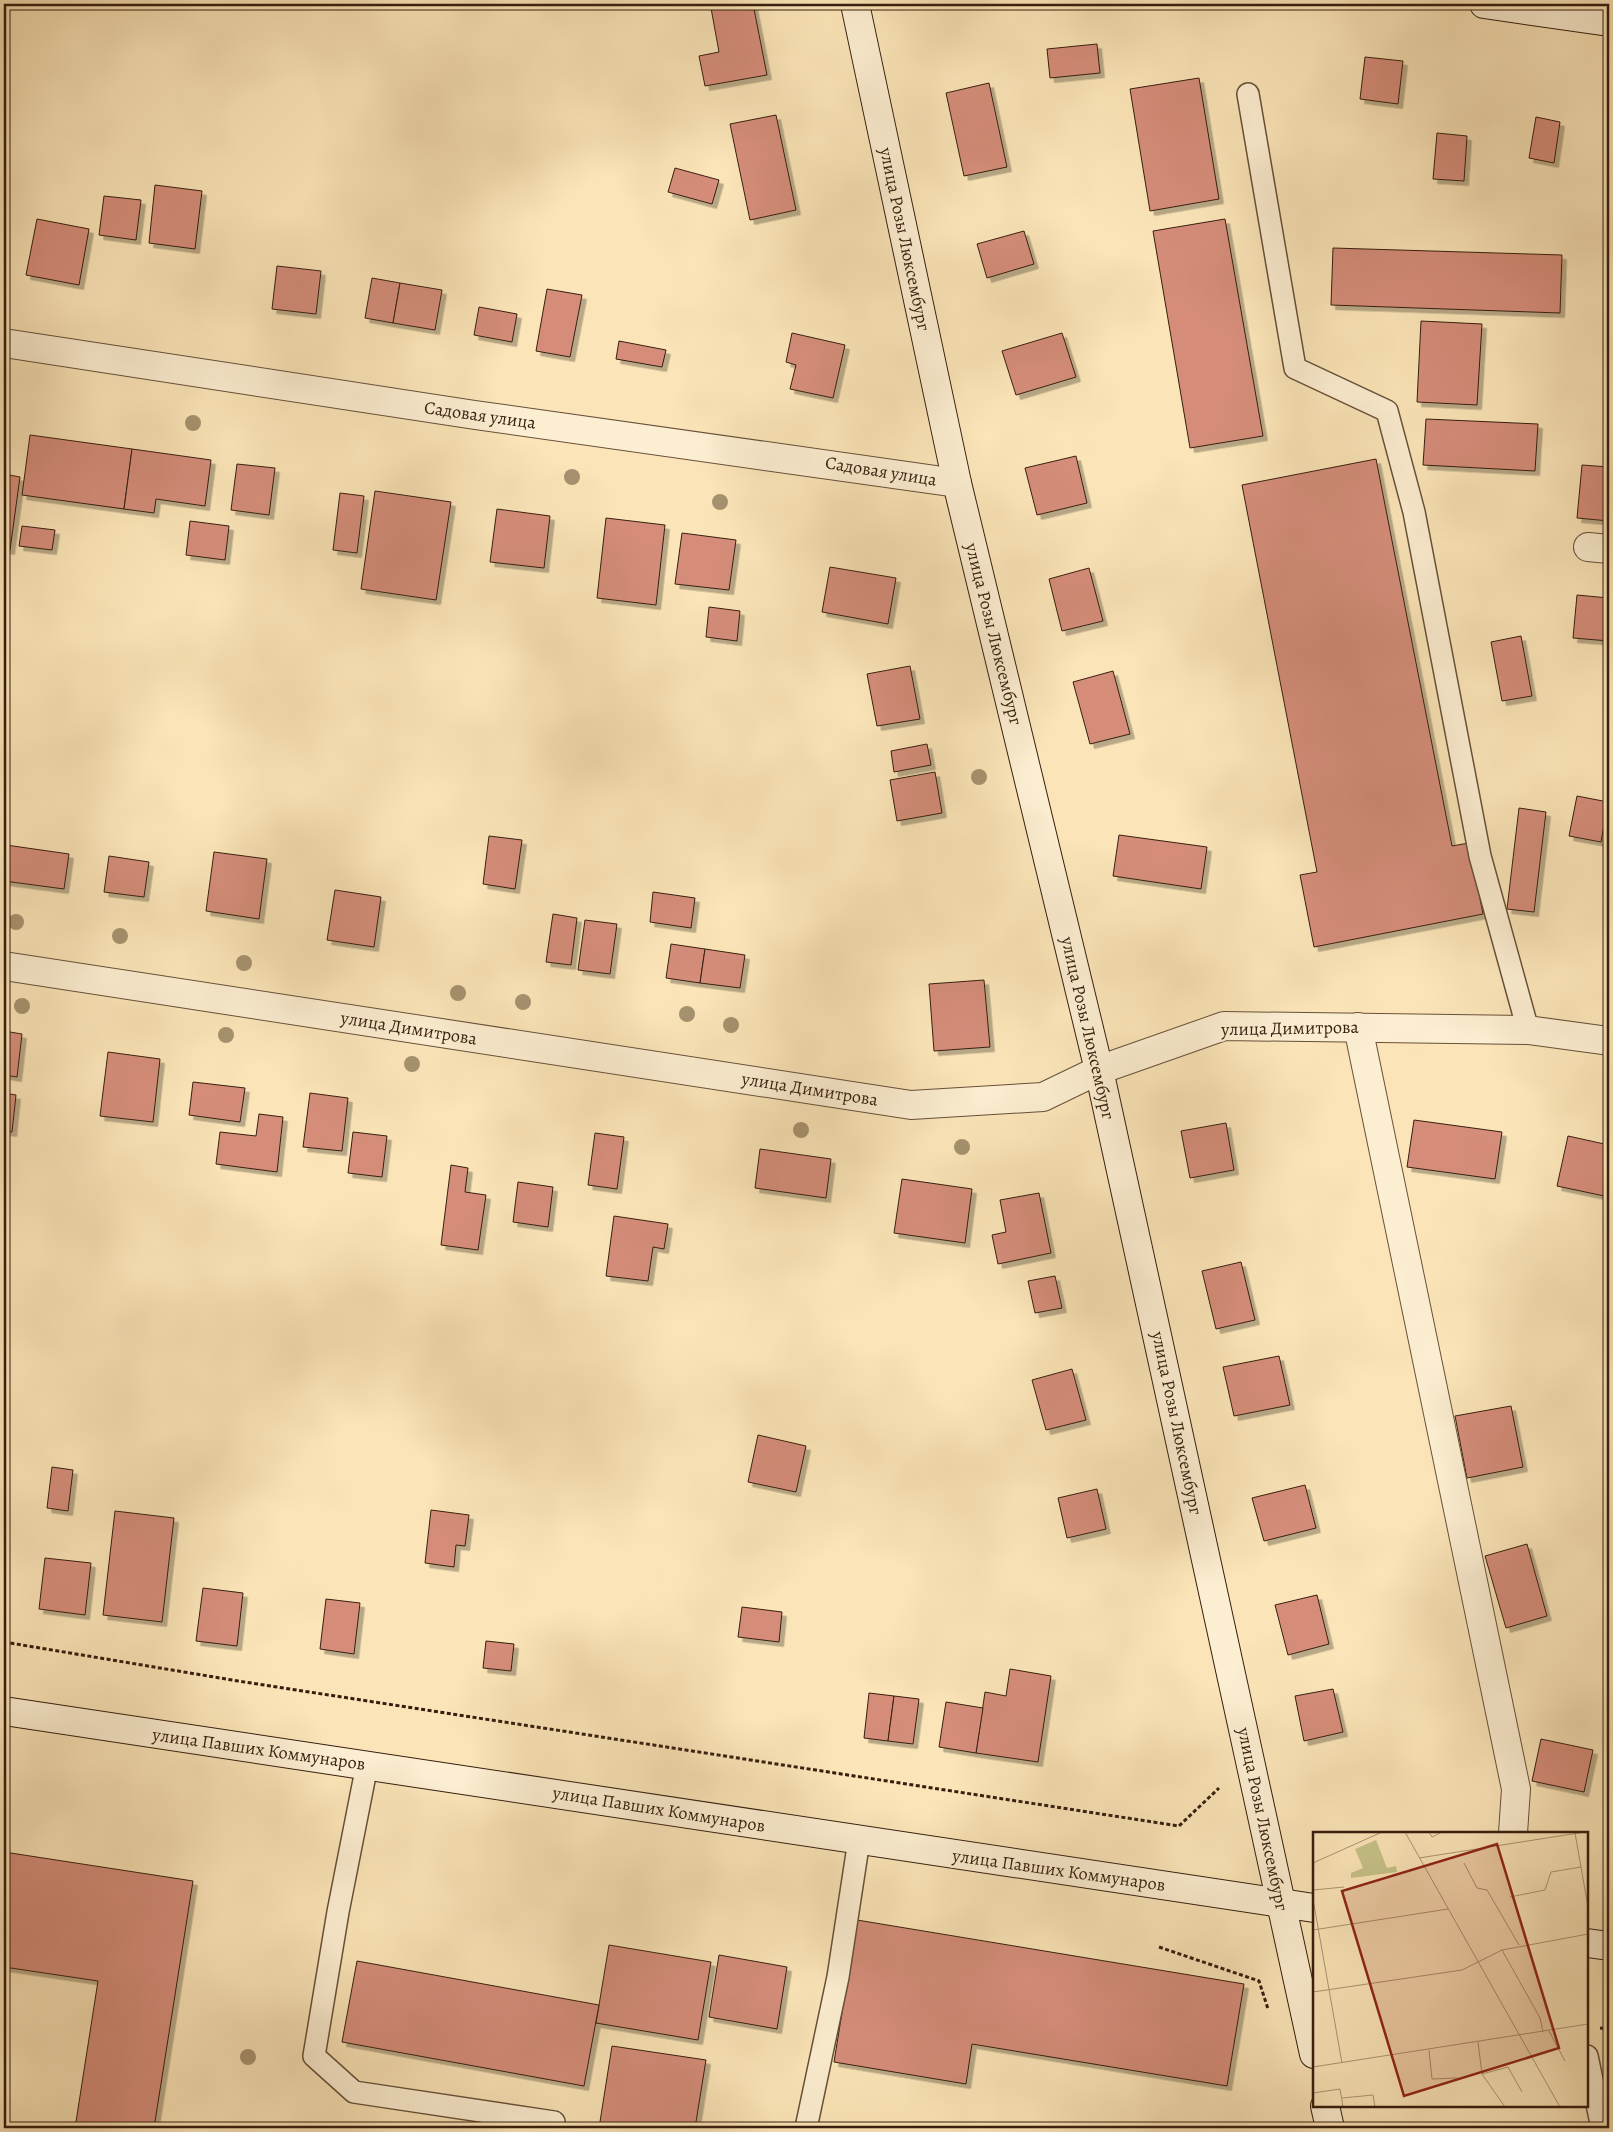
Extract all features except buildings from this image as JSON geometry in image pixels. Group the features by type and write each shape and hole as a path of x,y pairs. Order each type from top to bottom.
{"street":[{"name":"улица Розы Люксембург","path":"855,4 957,483 1099,1070 1313,2049"},
{"path":"1484,4 1609,22"},
{"name":"Садовая улица","path":"4,343 476,415 957,483"},
{"name":"улица Димитрова","path":"4,966 911,1105 1043,1097 1099,1070 1224,1026 1528,1030 1609,1041"},
{"path":"1358,1027 1516,1789 1513,1832"},
{"name":"улица Павших Коммунаров","path":"4,1711 1313,1908"},
{"path":"1588,1943 1609,1946"},
{"path":"1325,2107 1330,2128"}],"lane":[{"path":"1248,94 1295,368 1387,411 1414,512 1480,856 1528,1030"},
{"path":"367,1765 338,1912 314,2056 354,2092 554,2122"},
{"path":"806,2128 838,1977 859,1840"},
{"path":"1588,2061 1602,2128"}],"path":[{"path":"4,1642 238,1681 1180,1826 1219,1788"},
{"path":"1159,1947 1259,1981 1271,2018"}]}
